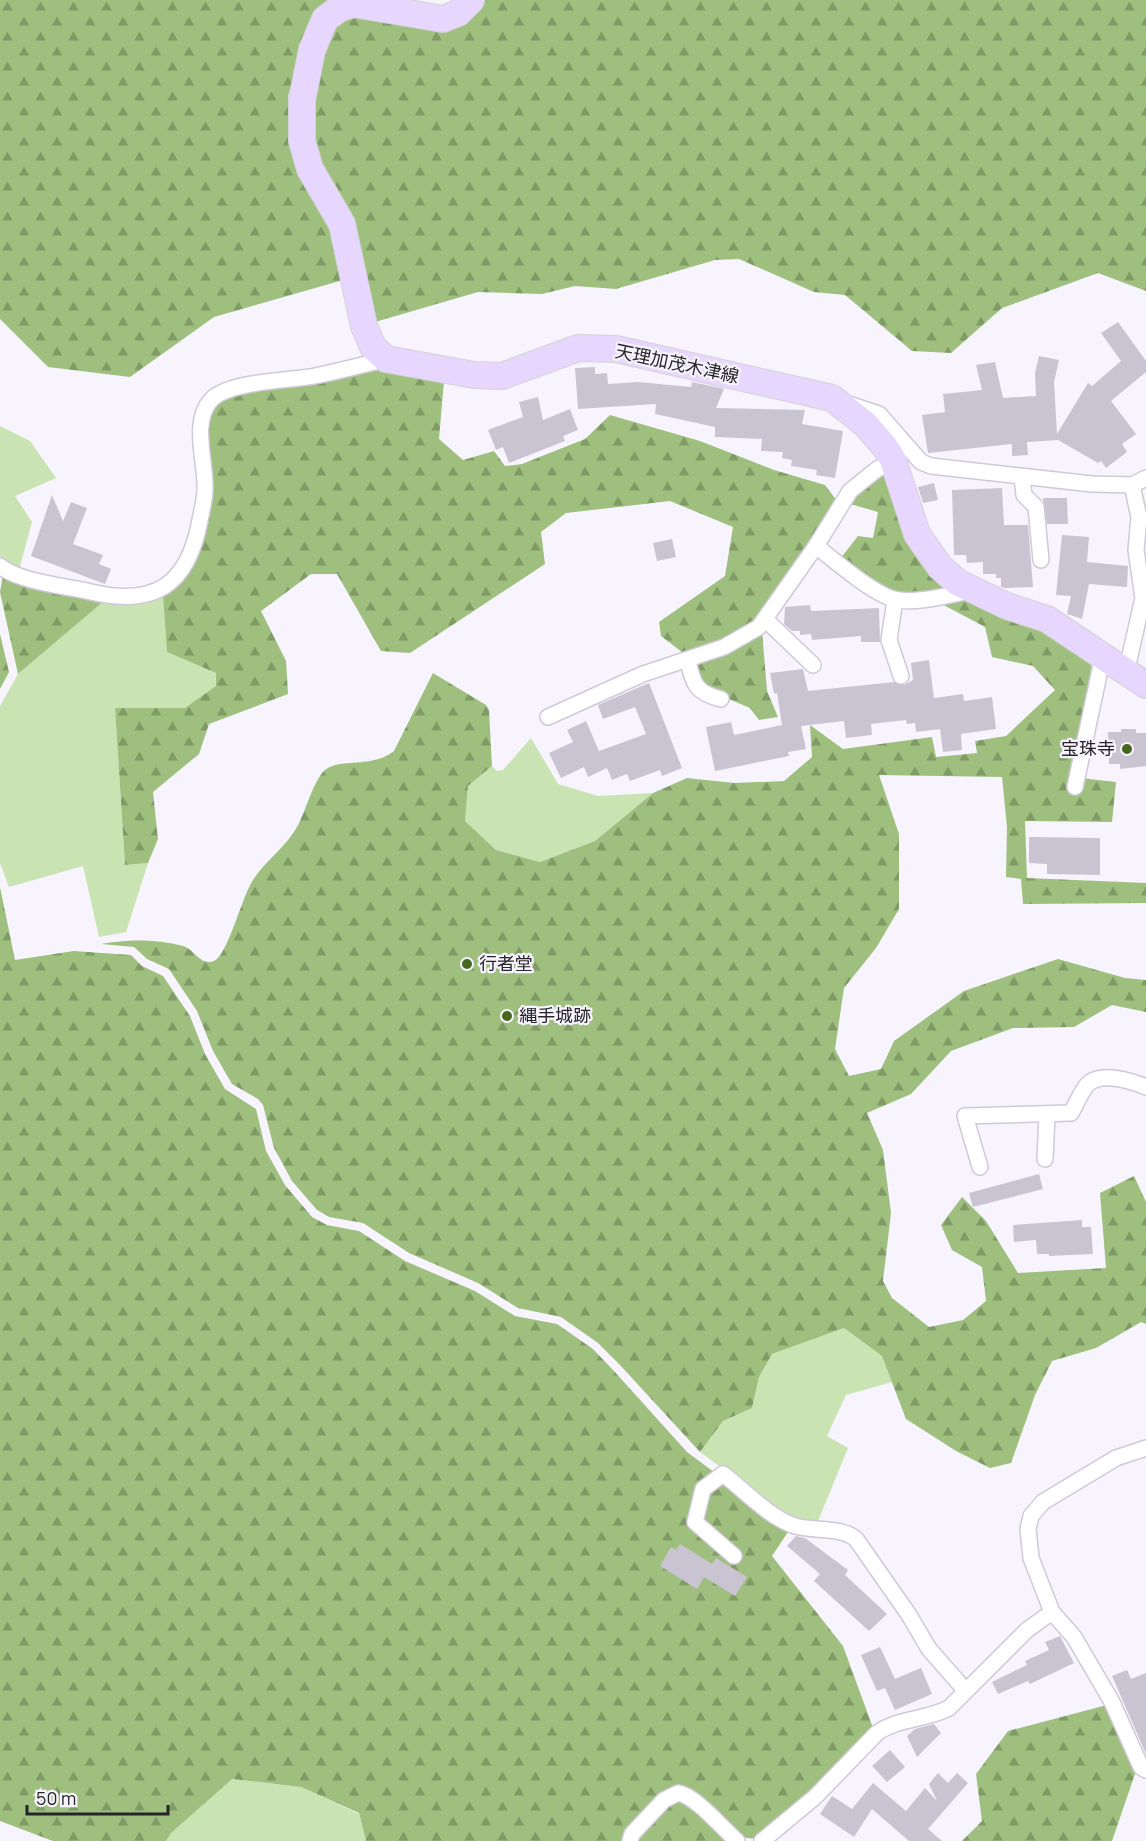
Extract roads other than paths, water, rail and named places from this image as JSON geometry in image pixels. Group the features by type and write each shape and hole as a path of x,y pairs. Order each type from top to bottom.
{"main road":[{"path":"386,359 374,347 364,326 342,224 310,168 302,141 302,100 312,50 325,19 340,8 354,4 443,19 458,13 471,0"},
{"name":"天理加茂木津線","path":"386,359 474,375 502,376 578,348 616,349 832,398 866,424 885,447 893,460 917,534 927,551 957,582 1007,606 1047,619 1136,679"}],"street":[{"path":"0,566 17,575 105,595 146,596 160,591 178,576 190,555 198,531 205,490 201,423 210,401 232,389 315,376 386,359"},
{"path":"832,398 879,414 921,462 931,466 1022,477 1132,485 1146,478"},
{"path":"548,717 643,674 688,661 738,641 766,621 783,591 816,546 850,491 876,470 893,460"},
{"path":"1022,477 1024,495 1036,507 1041,560"},
{"path":"1132,485 1139,517 1136,550 1143,598 1136,679"},
{"path":"816,546 883,594 895,600 949,596 974,590"},
{"path":"895,600 889,640 901,675"},
{"path":"766,621 813,665"},
{"path":"1075,787 1103,656"},
{"path":"688,661 692,681 705,695 721,699"},
{"path":"981,1167 965,1116 1071,1113 1089,1083 1102,1078 1131,1080 1146,1087"},
{"path":"1045,1159 1047,1114"},
{"path":"1146,1448 1116,1458 1043,1502 1030,1516 1028,1529 1031,1558 1052,1612 1081,1648 1112,1702 1141,1767 1146,1770"},
{"path":"734,1556 695,1522 703,1489 723,1474 784,1521 808,1530 850,1534 856,1539 909,1615 929,1649 966,1690"},
{"path":"762,1841 815,1797 877,1732 892,1724 939,1713 949,1708 1027,1630 1052,1612"},
{"path":"630,1841 632,1834 664,1800 678,1793 699,1804 737,1841"}],"place":[{"name":"宝珠寺","path":"1127,749"},
{"name":"行者堂","path":"467,964"},
{"name":"縄手城跡","path":"507,1016"}]}
